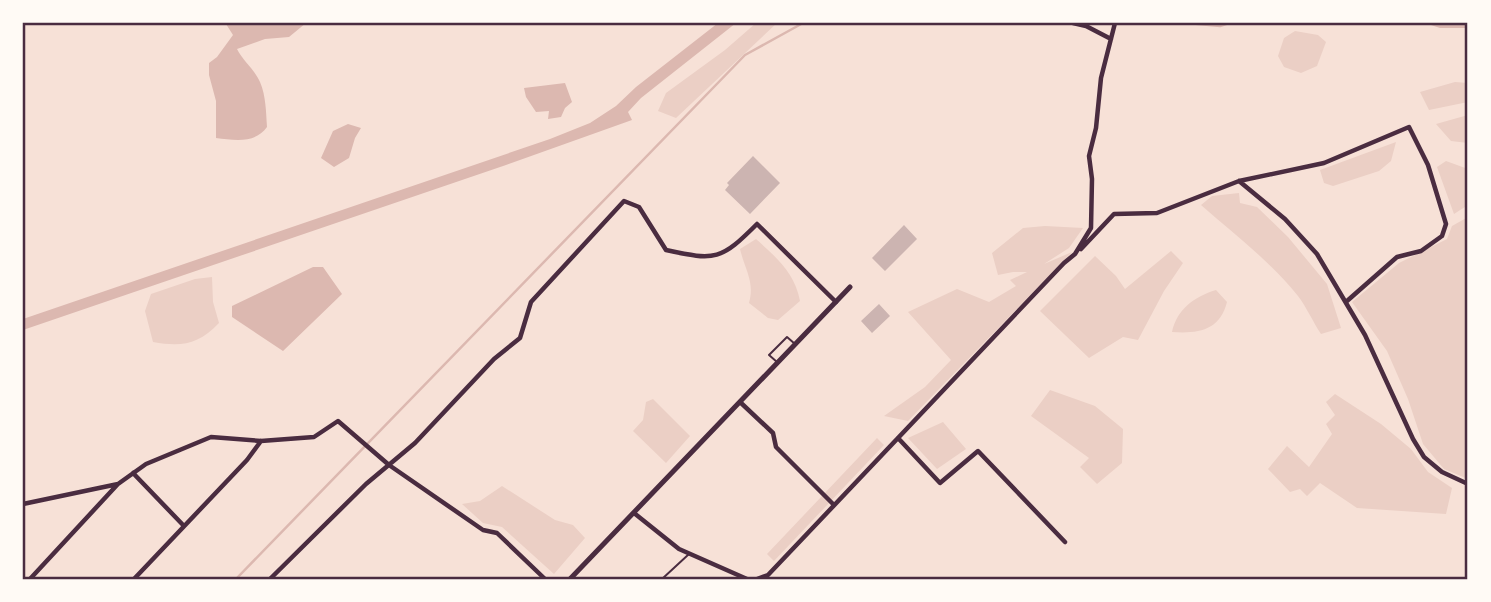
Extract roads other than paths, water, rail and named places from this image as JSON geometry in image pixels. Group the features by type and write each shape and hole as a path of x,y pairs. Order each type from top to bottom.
{"street":[{"path":"1073,23 1086,26 1111,39"},
{"path":"1075,254 1091,228 1092,179 1089,156 1096,128 1101,78 1115,23"},
{"path":"757,579 768,575 1064,263 1114,214 1157,213 1239,181 1324,163 1409,127 1428,165 1446,224 1442,236 1421,251 1397,257 1346,301"},
{"path":"1239,181 1284,219 1317,254 1365,335 1424,457 1442,472 1468,484"},
{"path":"270,579 314,533 415,443 494,359 520,338 531,302 624,201 639,207 666,250 702,258 730,251 757,224 835,302"},
{"path":"570,579 850,288"},
{"path":"740,402 773,433 776,447 834,505"},
{"path":"30,579 118,484 146,464 211,437 261,441 314,437 338,421 389,466 483,530 496,533 545,579"},
{"path":"898,438 940,483 978,452 1065,542"},
{"path":"134,579 247,460 261,441"},
{"path":"133,473 184,526"},
{"path":"23,504 118,484"},
{"path":"634,513 678,549 747,579"}],"lane":[{"path":"778,363 769,355 787,337 796,344"},
{"path":"662,579 689,554"}],"waterway":[{"path":"236,579 745,55 803,23"},
{"path":"1187,23 1220,26 1229,23"}]}
